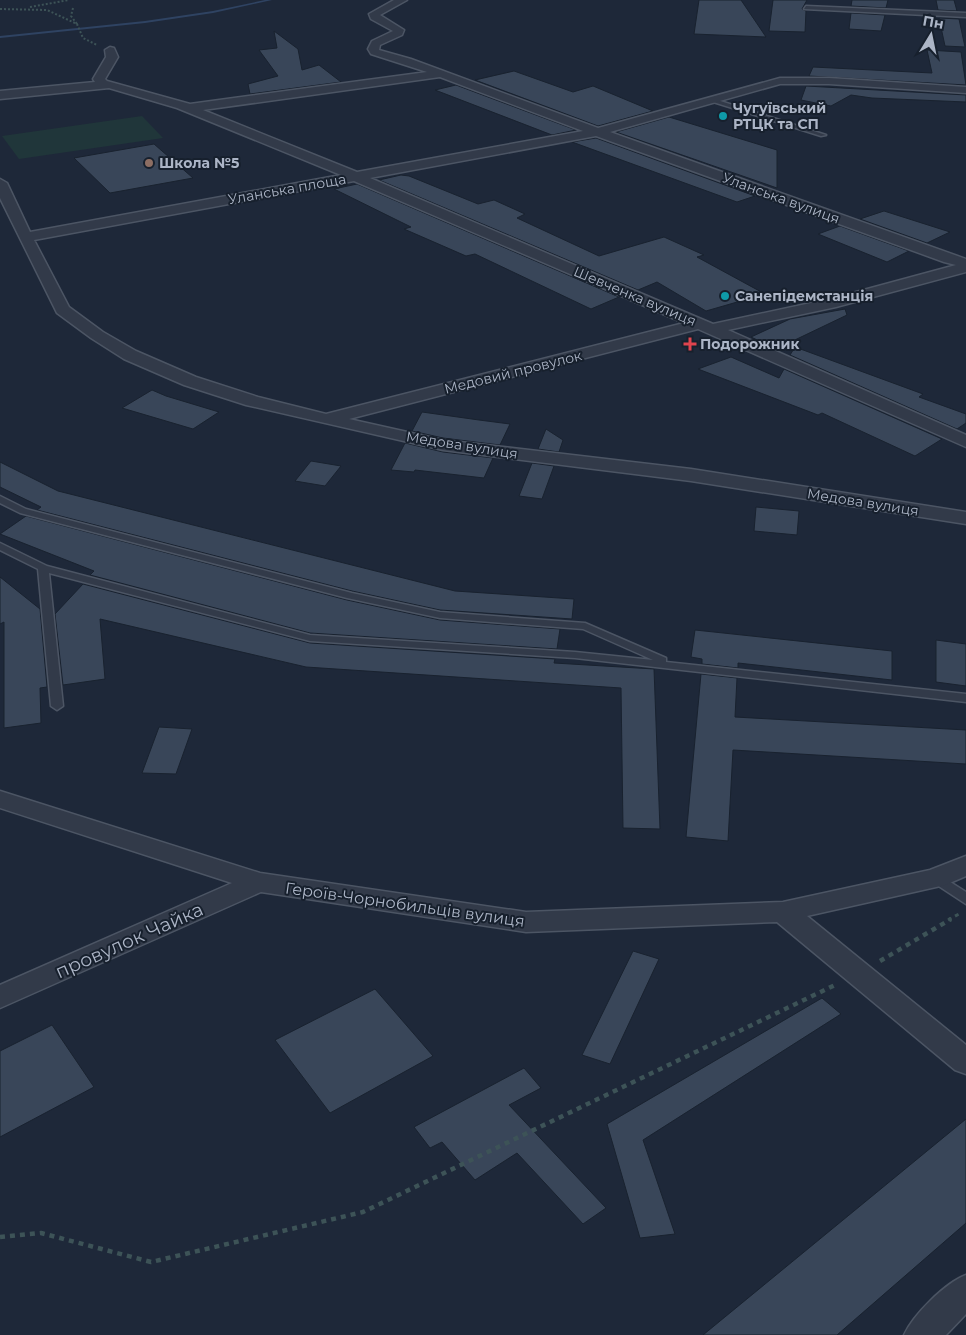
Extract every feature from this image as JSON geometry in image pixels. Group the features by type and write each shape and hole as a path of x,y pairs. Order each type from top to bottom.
{"street":[{"name":"Уланська вулиця","path":"402,0 374,14 375,17 399,30 398,33 376,43 373,49 375,52 443,74 597,132 949,258 966,262"},
{"path":"104,84 98,79 112,57 110,50"},
{"path":"188,109 443,74"},
{"path":"357,176 597,132 773,82 797,80 966,90"},
{"name":"Уланська площа","path":"0,95 104,84 125,87 188,109 357,176"},
{"name":"Уланська площа","path":"24,237 357,176"},
{"name":"Шевченка вулиця","path":"357,176 966,442"},
{"path":"0,183 24,237"},
{"name":"Медова вулиця","path":"24,237 63,310 97,336 130,354 190,382 252,401 443,444 691,475 966,518"},
{"name":"Медовий провулок","path":"326,419 706,327 836,302 966,267"},
{"name":"Героїв-Чорнобильців вулиця","path":"0,799 259,882 526,922 783,912 936,878 966,865"},
{"name":"провулок Чайка","path":"0,997 259,882"},
{"path":"783,912 966,1062"},
{"path":"922,1335 966,1292"}],"lane":[{"path":"806,8 966,15"},
{"path":"712,100 823,135"},
{"path":"0,499 23,511 351,596 440,616 585,626 672,664"},
{"path":"0,546 43,568 310,638 575,655 672,664 966,698"},
{"path":"43,568 57,706"},
{"path":"936,878 966,899"}],"path":[{"path":"24,8 69,0"},
{"path":"0,9 24,8 47,10 77,25"},
{"path":"72,8 71,16 77,25 77,30 89,42 110,50"},
{"path":"0,1237 41,1233 151,1262 363,1212 858,973 966,910"}],"green space":[{"path":"142,116 163,138 19,159 2,136"}],"building":[{"path":"699,0 741,0 766,37 694,34"},
{"path":"773,0 807,0 802,9 806,11 805,32 769,31"},
{"path":"852,0 888,0 886,8 851,6"},
{"path":"936,0 954,0 957,11 938,10"},
{"path":"851,13 885,15 881,31 849,29"},
{"path":"939,18 959,19 965,47 945,46"},
{"path":"274,31 298,49 302,70 319,65 341,82 250,94 248,84 278,76 259,50 277,48"},
{"path":"927,50 961,52 966,85 809,76 813,67 932,73"},
{"path":"514,71 573,92 593,86 653,111 598,126 475,80"},
{"path":"456,85 576,130 552,135 435,90"},
{"path":"806,86 966,95 966,102 872,98 851,95 831,106 801,100"},
{"path":"669,117 777,150 777,188 616,132"},
{"path":"596,138 755,196 737,202 572,142"},
{"path":"154,144 193,178 110,193 74,158"},
{"path":"401,175 409,176 478,204 494,200 525,214 517,218 599,256 664,237 704,255 697,257 765,294 706,311 657,282 638,290 379,180"},
{"path":"357,184 619,297 591,309 475,254 466,256 404,229 411,227 334,189"},
{"path":"884,211 950,232 927,243 860,219"},
{"path":"840,226 909,251 887,262 818,234"},
{"path":"845,309 847,315 776,349 751,337 790,319"},
{"path":"795,347 923,394 919,397 966,414 966,423 957,429 790,355"},
{"path":"731,357 779,378 784,369 942,439 915,456 822,413 818,415 698,369"},
{"path":"152,390 219,412 193,429 122,408"},
{"path":"422,412 510,424 500,445 443,438 412,431"},
{"path":"546,429 563,440 559,452 538,449"},
{"path":"405,443 443,452 493,458 484,478 415,470 414,472 391,470"},
{"path":"311,461 341,466 325,486 295,481"},
{"path":"0,462 58,491 455,591 574,599 572,619 440,610 352,591 37,510 41,507 0,487"},
{"path":"532,463 554,466 542,499 519,496"},
{"path":"756,507 799,511 797,535 754,531"},
{"path":"26,516 347,600 440,620 560,629 557,649 310,633 90,575 94,571 0,534"},
{"path":"0,577 40,609 47,687 40,688 41,723 4,728 4,622 0,624"},
{"path":"83,584 310,643 555,659 554,663 654,669 660,829 623,828 621,688 306,667 100,619 105,679 63,685 55,614"},
{"path":"695,630 892,651 892,680 738,663 738,668 702,664 702,659 691,657"},
{"path":"936,640 966,644 966,686 936,682"},
{"path":"701,674 737,678 735,717 966,730 966,764 733,750 728,841 686,837"},
{"path":"159,727 192,729 176,774 142,773"},
{"path":"633,951 659,959 610,1064 582,1055"},
{"path":"375,989 433,1056 330,1113 275,1040"},
{"path":"822,998 841,1014 643,1140 675,1234 640,1238 607,1124"},
{"path":"52,1025 94,1087 0,1137 0,1051"},
{"path":"524,1068 541,1088 509,1105 606,1208 583,1224 517,1153 475,1180 442,1142 430,1148 414,1127"},
{"path":"966,1119 966,1223 837,1335 703,1335"}],"waterway":[{"path":"0,37 145,22 213,12 270,0"}],"place":[{"name":"Чугуївський РТЦК та СП","path":"723,116"},
{"name":"Школа №5","path":"149,163"},
{"name":"Санепідемстанція","path":"725,296"},
{"name":"Подорожник","path":"690,344"}]}
